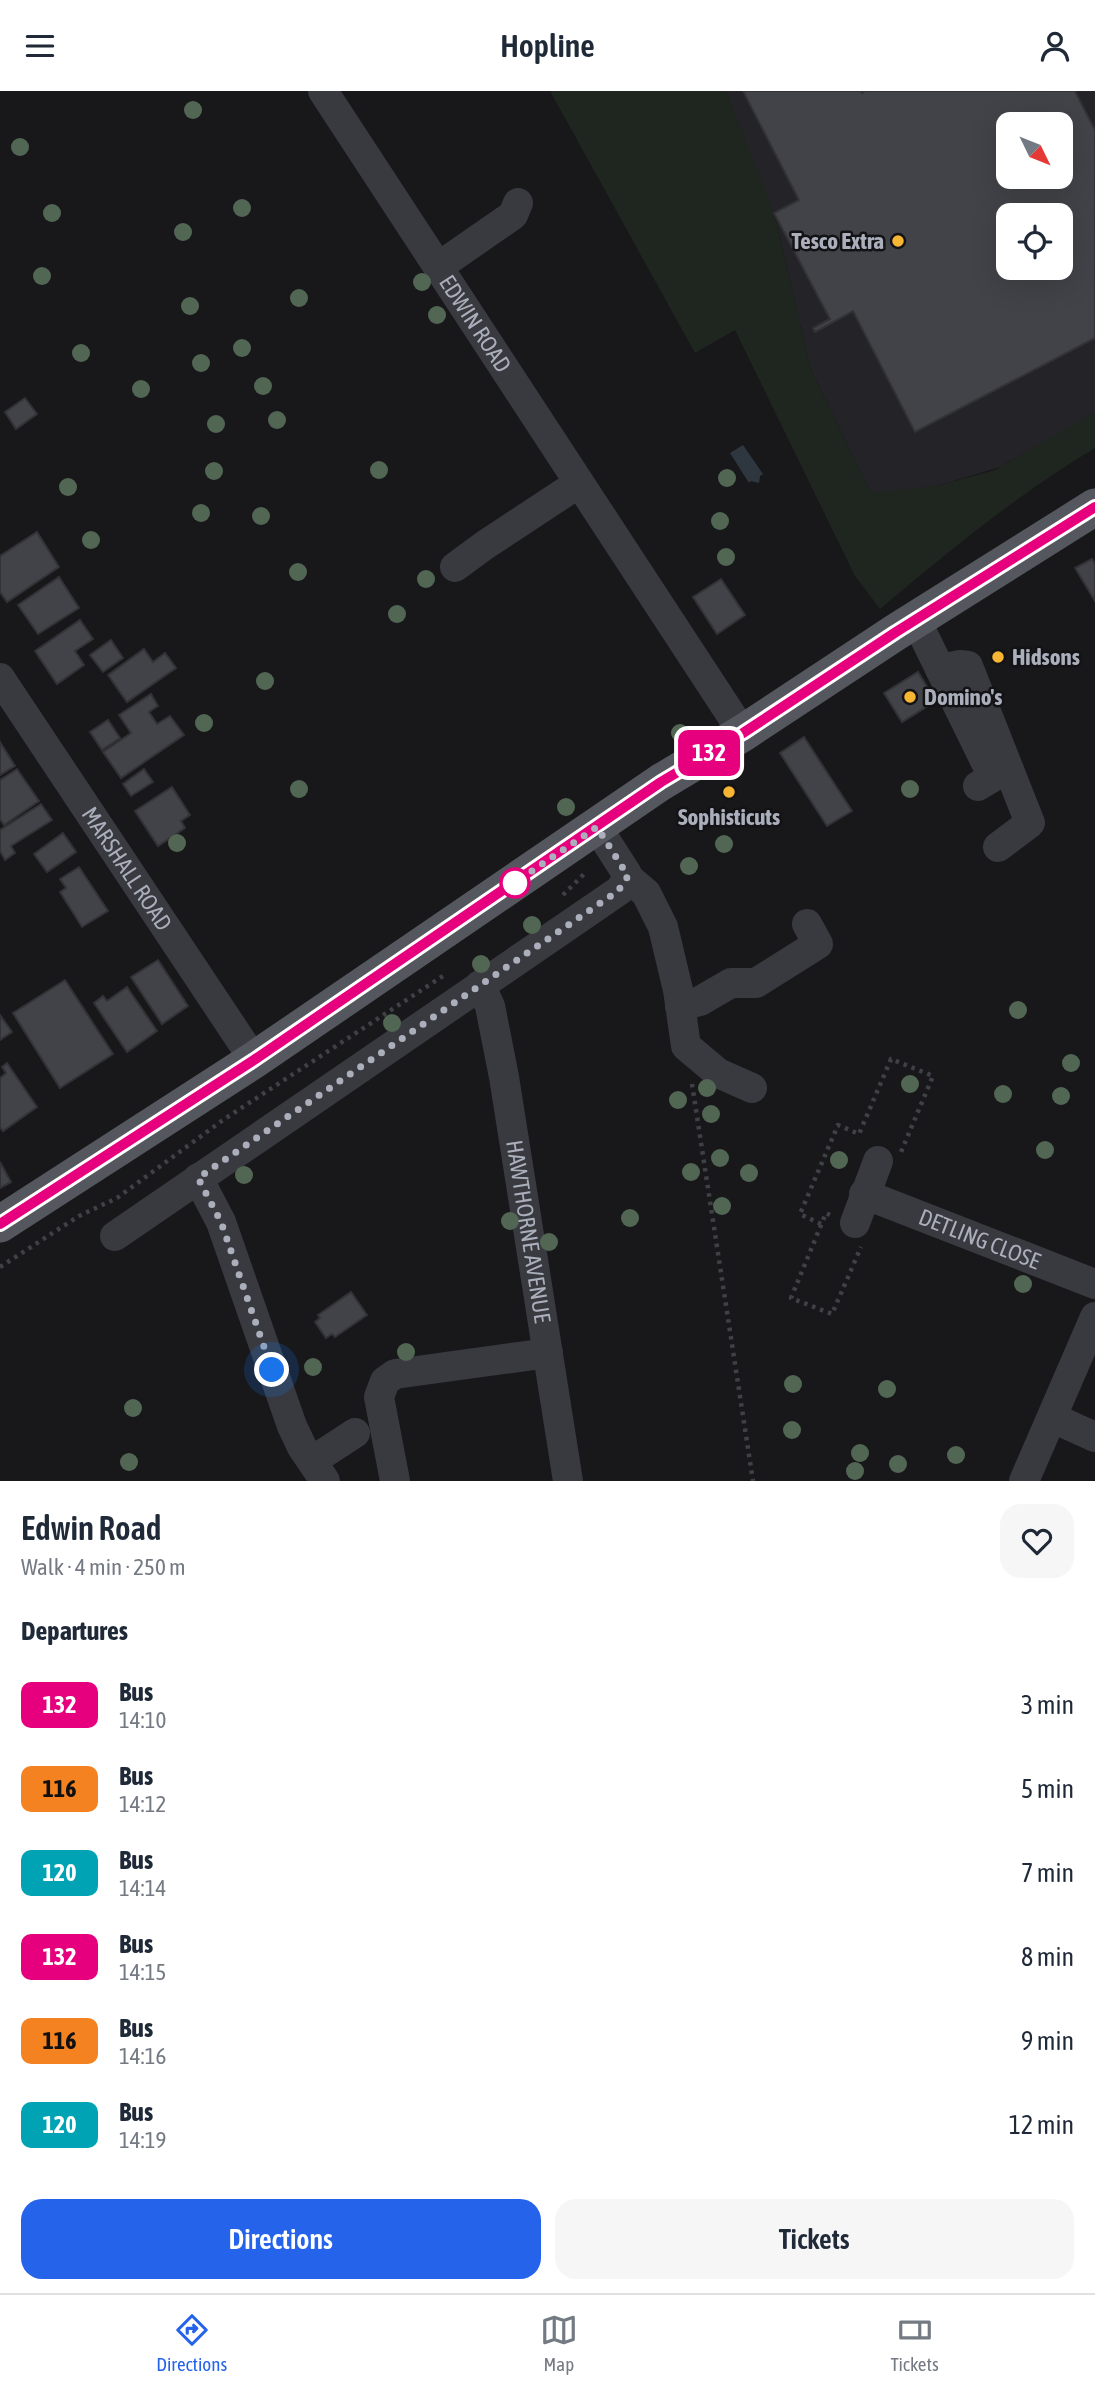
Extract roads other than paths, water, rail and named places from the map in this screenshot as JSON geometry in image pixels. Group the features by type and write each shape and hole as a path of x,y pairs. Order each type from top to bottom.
{"main road":[{"path":"0,1224 254,1060 661,782 743,733 1095,507"}],"street":[{"name":"EDWIN ROAD","path":"323,91 743,733"},
{"path":"438,267 513,215 518,203"},
{"path":"455,567 579,483"},
{"path":"916,620 993,777 978,786"},
{"path":"940,669 968,666 1031,823 998,847"},
{"name":"MARSHALL ROAD","path":"0,678 254,1060"},
{"path":"597,827 620,860 627,877 646,893 661,922 686,1045 718,1073 752,1088"},
{"path":"115,1235 618,891 627,877"},
{"path":"680,1006 700,1001 731,983 756,983 818,944 807,924"},
{"name":"HAWTHORNE AVENUE","path":"480,985 488,1000 493,1019 568,1481"},
{"path":"851,1233 873,1198 878,1161"},
{"path":"198,1178 221,1222 289,1419 299,1441 319,1471 355,1433"},
{"name":"DETLING CLOSE","path":"873,1198 1095,1284"},
{"path":"1024,1481 1095,1317"},
{"path":"395,1481 379,1397 385,1381 394,1374 548,1353"},
{"path":"1053,1418 1095,1437"}],"place":[{"name":"Tesco Extra","path":"898,241"},
{"name":"Hidsons","path":"998,657"},
{"name":"Domino's","path":"910,697"},
{"name":"Sophisticuts","path":"729,792"}]}
